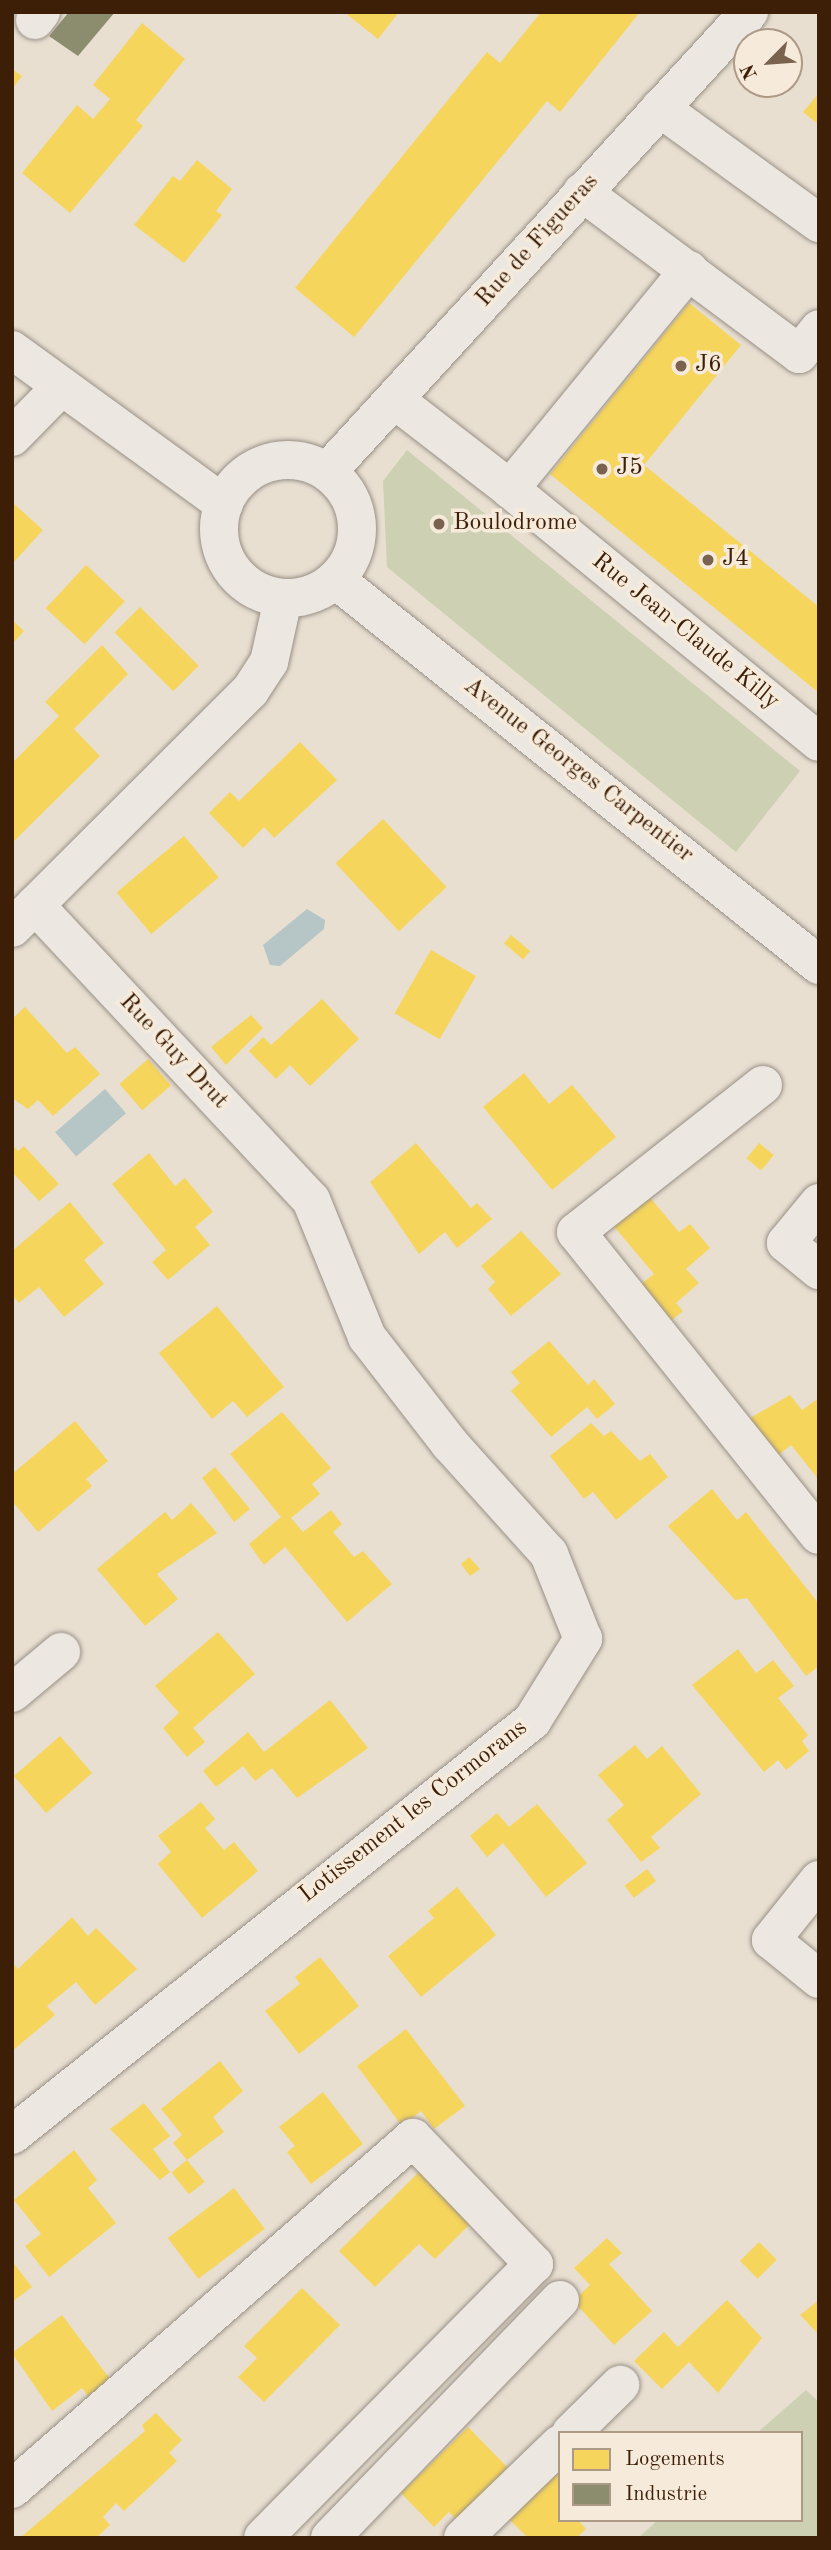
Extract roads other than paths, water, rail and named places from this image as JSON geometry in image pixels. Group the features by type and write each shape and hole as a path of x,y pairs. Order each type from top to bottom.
{"street":[{"name":"Rue de Figueras","path":"328,471 749,12"},
{"path":"660,108 819,223"},
{"path":"582,192 799,354 819,330"},
{"path":"510,489 689,270"},
{"path":"12,350 224,504"},
{"path":"12,437 61,387"},
{"name":"Rue Jean-Claude Killy","path":"395,400 510,489 819,742"},
{"path":"285,460 328,471 357,518 357,543 336,580 309,596 283,599 260,593 234,572 219,526 224,504 261,465 285,460"},
{"name":"Avenue Georges Carpentier","path":"336,580 812,947"},
{"name":"Rue Guy Drut","path":"283,599 269,662 250,691 24,916 311,1200"},
{"path":"763,1086 576,1232 819,1535"},
{"name":"Lotissement les Cormorans","path":"12,2135 532,1721 583,1639 549,1554 450,1444 367,1337 311,1200"},
{"path":"819,1203 786,1243 819,1270"},
{"path":"12,1693 61,1651"},
{"path":"819,1880 771,1940 819,1979"},
{"path":"12,2489 413,2138 534,2264 409,2395 263,2538"},
{"path":"330,2538 561,2300"},
{"path":"573,2431 621,2385"},
{"path":"463,2538 558,2446"}],"place":[{"name":"J6","path":"681,366"},
{"name":"J5","path":"602,469"},
{"name":"Boulodrome","path":"439,524"},
{"name":"J4","path":"708,560"}]}
